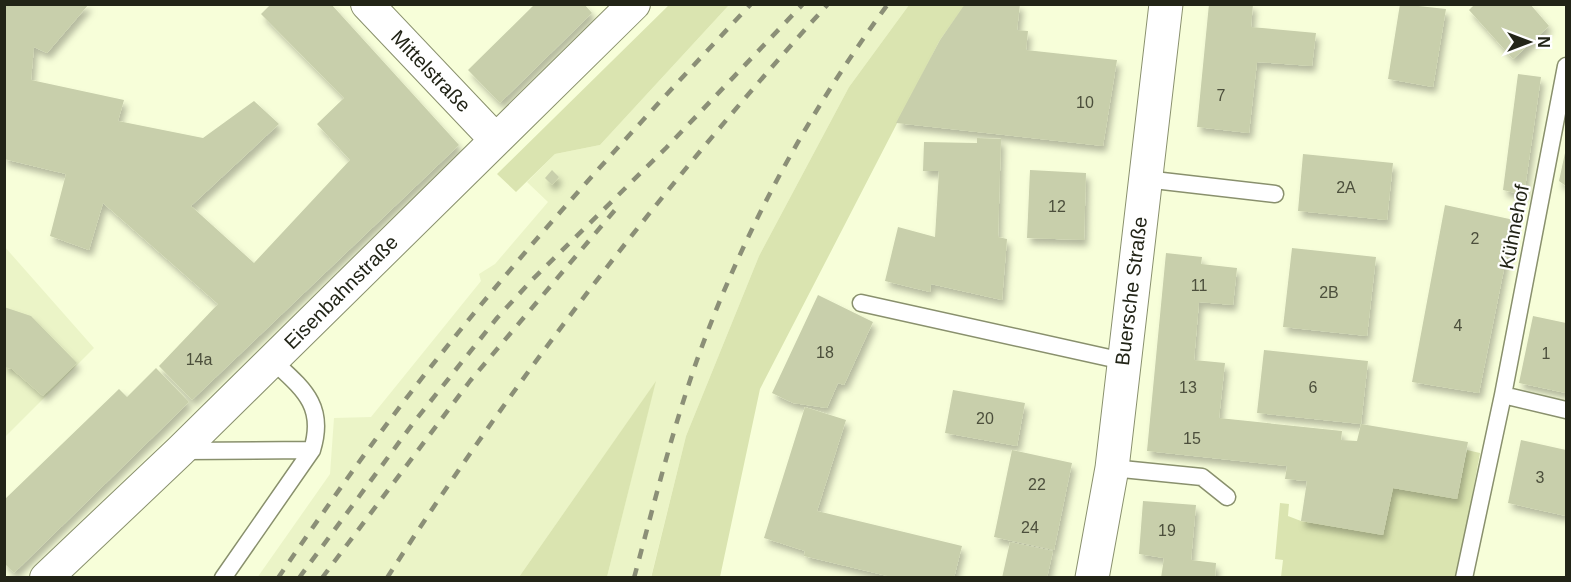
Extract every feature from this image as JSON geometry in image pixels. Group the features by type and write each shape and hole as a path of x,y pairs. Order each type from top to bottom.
{"main road":[{"name":"Buersche Straße","path":"1092,577 1112,468 1166,4"}],"street":[{"name":"Eisenbahnstraße","path":"46,578 180,451 634,4"},
{"name":"Mittelstraße","path":"382,9 495,139"}],"lane":[{"name":"Kühnehof","path":"1464,578 1503,395 1566,66"},
{"path":"1145,179 1275,194"},
{"path":"861,303 1123,361"},
{"path":"223,578 312,450 317,417 310,399 272,360"},
{"path":"1503,395 1566,410"},
{"path":"180,451 312,450"},
{"path":"1112,468 1202,477 1227,497"}],"shaded area":[{"path":"670,4 729,5 600,145 555,154 516,192 497,174"},
{"path":"729,5 909,5 849,87 759,256 686,436 651,577 607,577 655,383 519,577 257,578 330,474 334,418 371,417 481,281 479,274 495,264 548,202 527,182 555,154 600,145"},
{"path":"909,5 965,5 940,40 760,389 720,577 651,578 686,436 759,256 849,87"},
{"path":"4,246 94,348 5,437 4,437"},
{"path":"656,381 607,577 519,577"},
{"path":"1467,450 1480,453 1457,577 1281,577 1283,560 1275,559 1280,503 1289,504 1288,516 1301,521 1383,535 1393,488 1457,499"}],"building":[{"path":"4,4 89,4 47,53 34,47 31,80 124,100 118,121 203,138 254,101 279,124 191,206 254,263 350,160 317,124 344,98 261,14 271,4 331,4 459,145 192,400 159,366 218,304 103,203 89,250 50,236 66,174 4,159"},
{"path":"535,4 584,4 592,13 500,103 468,70"},
{"path":"965,4 1020,4 1017,30 1028,31 1026,50 1117,60 1103,146 896,123 940,40"},
{"path":"1209,4 1253,4 1251,27 1316,33 1312,66 1257,62 1249,133 1197,127"},
{"path":"1400,4 1446,9 1433,87 1388,79"},
{"path":"1475,4 1530,4 1549,26 1513,59 1469,10"},
{"path":"1518,74 1541,77 1524,195 1503,190"},
{"path":"977,138 1001,139 998,237 1007,239 1002,300 931,284 930,292 885,281 898,227 935,237 939,171 923,171 924,142 977,143"},
{"path":"1566,153 1566,186 1559,181"},
{"path":"1303,154 1393,163 1387,220 1298,211"},
{"path":"552,170 559,177 552,185 545,178"},
{"path":"1030,170 1086,173 1084,240 1027,238"},
{"path":"1445,205 1514,220 1479,393 1412,382"},
{"path":"1292,248 1376,257 1367,336 1283,327"},
{"path":"1166,253 1202,257 1201,264 1237,268 1233,305 1199,302 1194,360 1225,363 1219,418 1342,431 1341,440 1357,441 1361,424 1468,442 1457,499 1393,488 1383,535 1301,521 1307,481 1285,479 1287,466 1147,451"},
{"path":"818,295 873,322 844,385 838,383 827,408 793,403 772,393"},
{"path":"4,307 31,316 77,363 43,396 12,369 4,367"},
{"path":"1533,316 1566,323 1566,393 1519,383"},
{"path":"1264,350 1368,361 1361,424 1257,413"},
{"path":"156,368 189,402 14,573 4,563 4,500 119,389 127,397"},
{"path":"953,390 1025,403 1017,446 945,433"},
{"path":"805,407 846,420 817,511 962,546 954,578 896,578 804,556 805,551 764,538"},
{"path":"1521,440 1566,450 1566,516 1508,503"},
{"path":"1012,450 1072,463 1054,550 994,537"},
{"path":"1143,501 1196,505 1191,560 1216,563 1215,578 1161,578 1164,558 1139,554"},
{"path":"1010,542 1053,551 1047,578 1002,578"}],"railway":[{"path":"278,578 419,381 515,264 592,176 751,4"},
{"path":"299,578 414,422 497,318 531,281 666,148 803,4"},
{"path":"387,578 488,428 596,282 709,141 828,4"},
{"path":"634,578 688,387 715,312 735,266 780,175 805,131 859,45 888,4"},
{"path":"322,578 470,381 615,210"}]}
